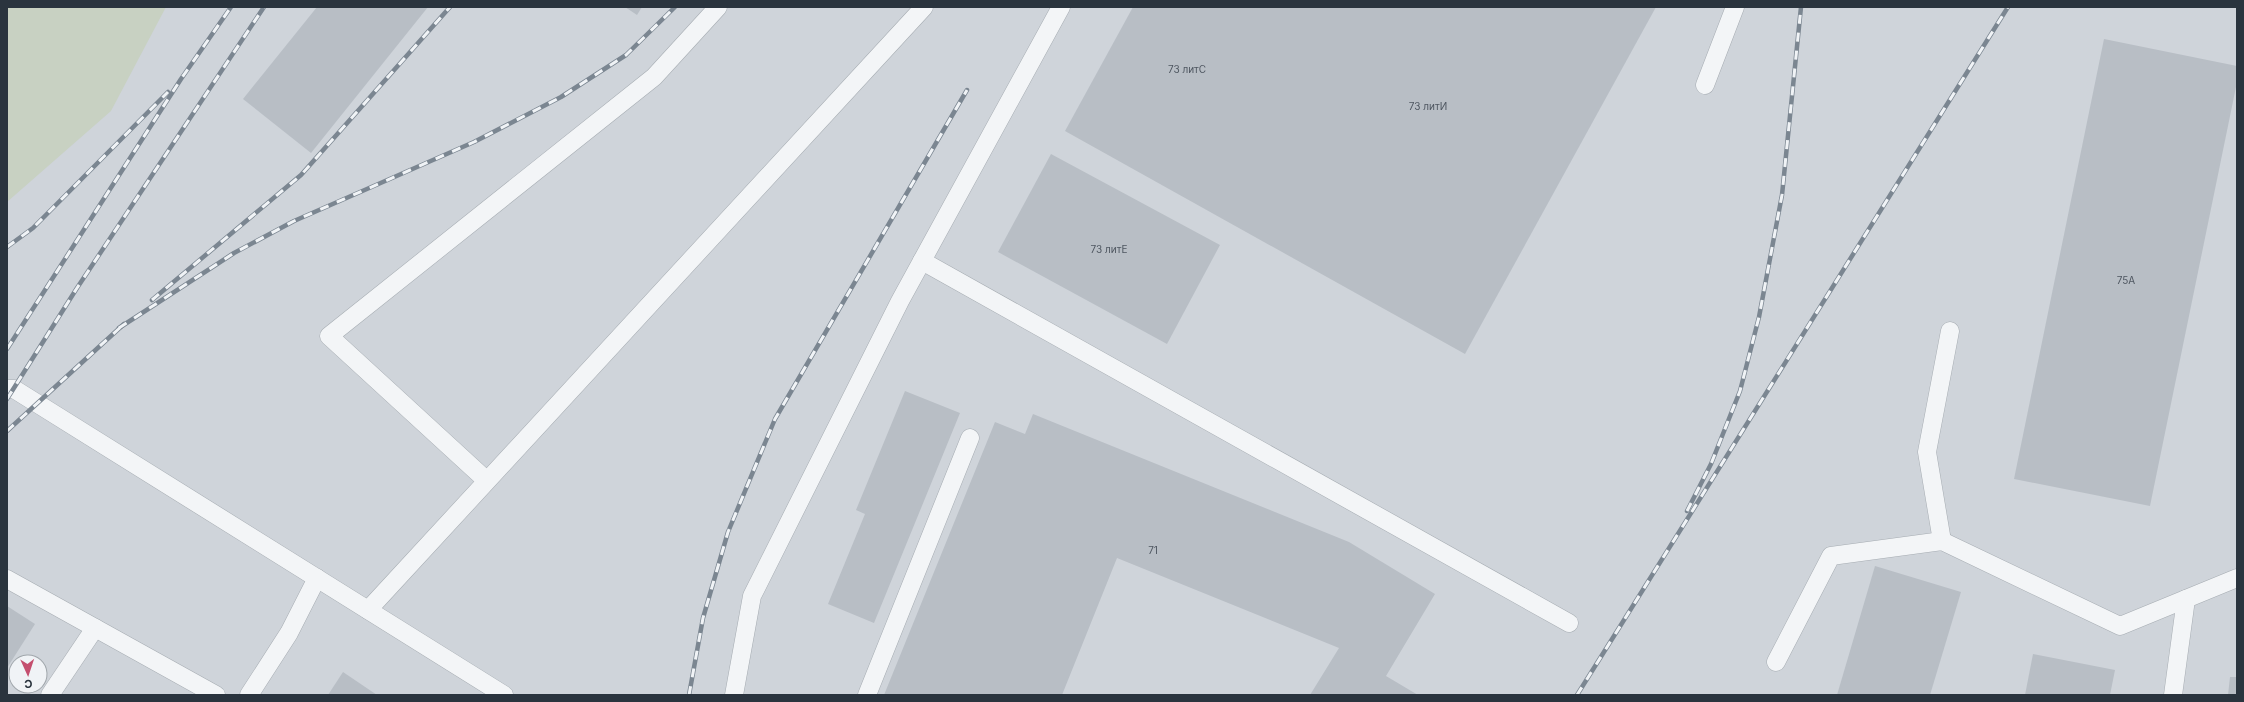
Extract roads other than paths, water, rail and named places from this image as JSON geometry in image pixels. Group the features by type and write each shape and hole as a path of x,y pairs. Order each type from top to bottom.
{"lane":[{"path":"486,480 329,336 654,77 718,7"},
{"path":"368,610 486,480 924,7"},
{"path":"734,695 752,596 922,261 1061,7"},
{"path":"1705,85 1736,7"},
{"path":"922,261 1569,622"},
{"path":"1942,541 1927,452 1950,330"},
{"path":"7,389 14,388 504,695"},
{"path":"867,695 970,438"},
{"path":"1776,662 1831,556 1942,541 2120,626 2237,578"},
{"path":"251,694 289,633 317,578"},
{"path":"7,579 216,695"},
{"path":"2173,695 2186,599"},
{"path":"50,695 95,628"}],"railway":[{"path":"7,349 181,79 231,7"},
{"path":"7,399 77,288 264,7"},
{"path":"152,300 301,175 450,7"},
{"path":"119,328 234,253 294,221 474,142 561,97 626,55 675,7"},
{"path":"1687,511 1711,464 1740,391 1759,317 1782,195 1801,7"},
{"path":"1577,695 2008,7"},
{"path":"689,695 703,618 728,532 775,419 967,90"},
{"path":"7,247 33,228 168,92"},
{"path":"7,431 124,324"}]}
